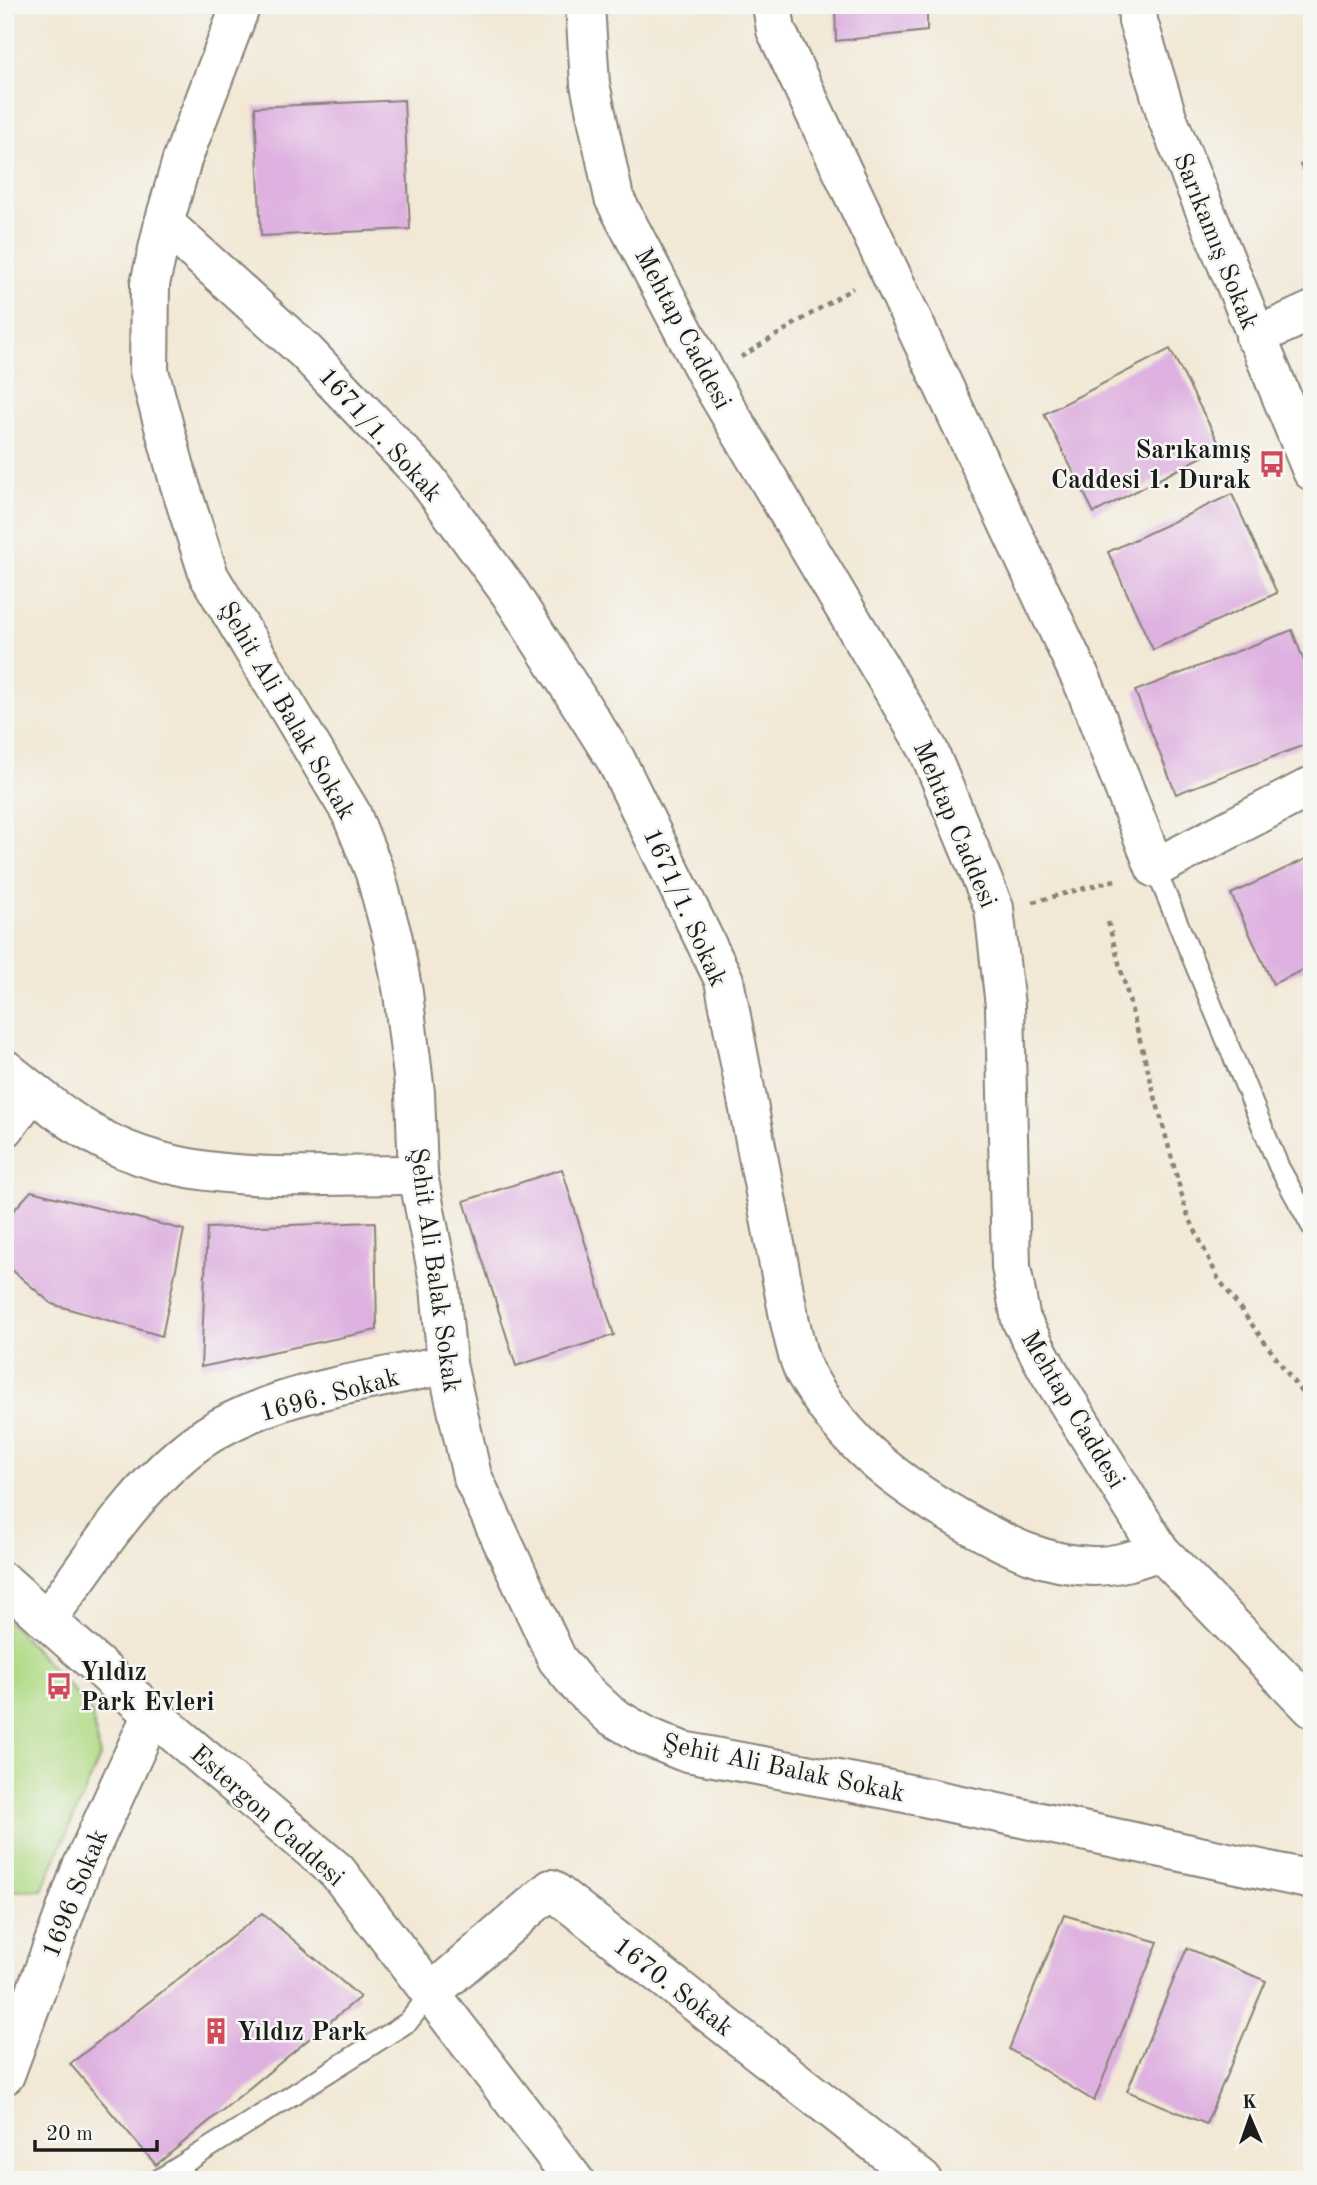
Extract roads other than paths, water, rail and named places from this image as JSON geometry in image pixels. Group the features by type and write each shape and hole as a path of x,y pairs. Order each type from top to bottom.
{"street":[{"name":"Şehit Ali Balak Sokak","path":"241,5 182,160 164,223 150,284 149,371 209,576 351,813 375,873 393,939 403,993 415,1093 418,1175 440,1286 447,1364 472,1476 557,1659 579,1686 610,1714 646,1736 682,1751 886,1789 1312,1880"},
{"name":"Mehtap Caddesi","path":"586,5 590,84 614,198 709,379 928,749 994,908 1006,1006 1012,1267 1021,1320 1049,1372 1160,1550 1312,1709"},
{"path":"772,5 776,30 1085,687 1155,868 1312,786"},
{"name":"Sarıkamış Sokak","path":"1137,5 1138,21 1168,120 1312,471"},
{"name":"1671/1. Sokak","path":"164,223 306,352 426,478 510,593 616,760 723,980 790,1322 804,1370 828,1409 882,1469 923,1498 1028,1555 1061,1563 1094,1566 1127,1563 1160,1550"},
{"path":"1255,337 1312,311"},
{"path":"5,1128 19,1080 65,1117 101,1139 134,1154 181,1168 205,1173 418,1175"},
{"name":"1696. Sokak","path":"48,1618 136,1500 183,1453 232,1421 293,1399 447,1364"},
{"name":"Estergon Caddesi","path":"5,1583 48,1618 152,1714 337,1871 574,2180"},
{"name":"1696 Sokak","path":"5,2075 81,1869 152,1714"},
{"name":"1670. Sokak","path":"431,1993 551,1889 922,2180"}],"lane":[{"path":"1155,868 1279,1167 1312,1227"},
{"path":"158,2180 408,2022 431,1993"}],"place":[{"name":"Sarıkamış Caddesi 1. Durak","path":"1272,464"},
{"name":"Yıldız Park Evleri","path":"59,1686"},
{"name":"Yıldız Park","path":"216,2031"}]}
